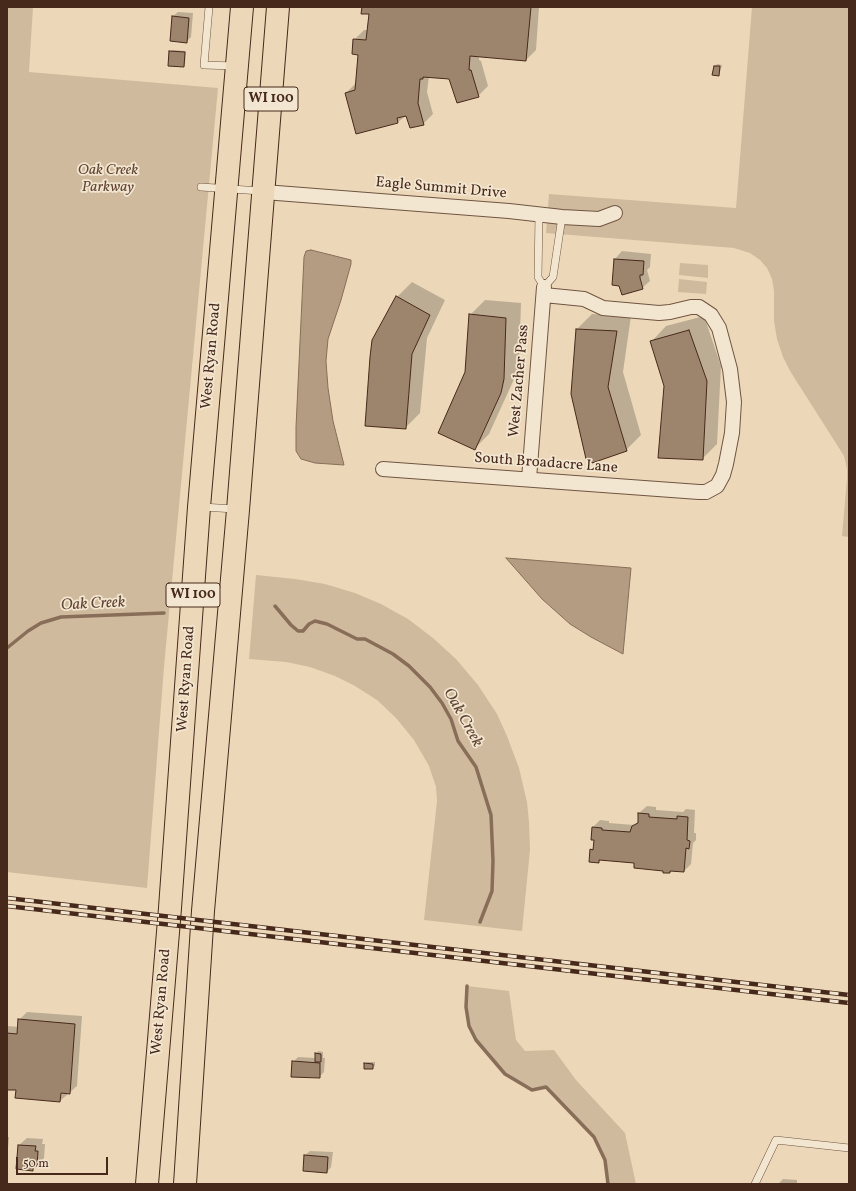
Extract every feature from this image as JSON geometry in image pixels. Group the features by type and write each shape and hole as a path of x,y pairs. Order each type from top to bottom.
{"main road":[{"name":"West Ryan Road","path":"147,1184 170,908 199,507 242,7"},
{"name":"WI 100","path":"185,1184 203,911 238,510 278,7"}],"street":[{"name":"Eagle Summit Drive","path":"264,192 509,211 562,217 599,218 615,213"},
{"name":"South Broadacre Lane","path":"383,469 676,491 706,492 717,486 723,475 732,433 734,402 730,368 719,328 711,315 699,307 691,307 670,312 603,308 584,299 544,291"},
{"name":"West Zacher Pass","path":"529,479 544,291"}],"lane":[{"path":"209,7 204,65 237,66"},
{"path":"201,187 264,192"},
{"name":"West Zacher Pass","path":"539,215 538,277 544,291"},
{"name":"West Zacher Pass","path":"544,291 553,277 562,217"},
{"path":"199,507 238,510"},
{"path":"755,1184 776,1140 849,1148"}],"green space":[{"name":"Oak Creek Parkway","path":"7,7 33,7 29,72 218,88 164,667 147,888 7,872"},
{"path":"752,7 849,7 849,537 842,536 847,479 847,469 844,456 790,371 783,357 777,339 774,321 774,291 772,279 767,268 760,260 750,253 734,248 546,233 549,194 736,208"},
{"path":"680,263 708,265 708,278 679,275"},
{"path":"679,279 707,282 706,294 678,292"},
{"path":"256,575 325,584 355,593 381,604 408,619 433,638 456,659 478,685 497,714 507,736 519,768 527,802 530,850 522,931 424,920 437,801 436,787 429,766 414,740 396,718 377,700 355,686 335,676 310,667 286,662 249,659"},
{"path":"467,986 509,991 516,1040 525,1051 554,1050 576,1080 625,1133 636,1184 608,1184 605,1160 594,1137 546,1087 532,1090 505,1074 476,1040 469,1026 466,1007"}],"shaded area":[{"path":"311,250 351,260 341,300 328,339 326,361 333,421 344,465 315,463 301,459 296,451 304,257 306,251"},
{"path":"506,558 631,568 623,654 570,624 542,599"}],"building":[{"path":"362,7 531,7 526,61 470,56 469,70 471,70 479,97 457,103 449,79 423,77 423,79 420,79 418,103 424,125 410,128 406,116 397,118 398,123 356,134 345,93 355,90 358,55 352,54 353,39 366,40 369,14 361,14"},
{"path":"172,16 189,18 187,43 170,41"},
{"path":"169,51 185,52 184,67 168,66"},
{"path":"714,66 720,66 719,76 712,75"},
{"path":"614,259 644,261 643,275 640,275 643,289 622,295 619,286 612,285"},
{"path":"396,296 430,315 412,354 406,429 365,426 372,340"},
{"path":"469,314 506,318 504,379 501,393 475,450 438,433 465,372"},
{"path":"576,329 617,331 608,387 627,451 592,463 590,458 586,459 571,394"},
{"path":"689,330 707,381 703,460 658,458 664,386 650,341"},
{"path":"638,813 649,814 649,817 677,819 677,816 688,817 687,840 690,841 689,849 686,848 684,872 670,871 670,873 663,873 663,871 634,868 634,863 599,860 599,863 589,862 590,849 593,850 594,840 591,840 592,827 602,828 602,830 630,832 632,826 638,823"},
{"path":"18,1019 75,1024 70,1094 61,1093 60,1102 15,1098 16,1090 7,1090 7,1033 17,1034"},
{"path":"315,1053 321,1054 321,1062 315,1062"},
{"path":"292,1061 320,1063 320,1078 291,1077"},
{"path":"364,1063 373,1064 373,1069 364,1069"},
{"path":"18,1145 36,1146 35,1151 38,1151 37,1166 33,1166 33,1171 16,1169"},
{"path":"304,1155 328,1157 327,1173 303,1171"}],"waterway":[{"name":"Oak Creek","path":"275,606 298,631 303,631 309,624 315,621 327,624 357,639 365,639 393,654 409,666 430,687 442,703 451,719 458,741 476,767 491,815 493,861 492,891 480,922"},
{"name":"Oak Creek","path":"7,648 28,631 41,623 61,617 164,613"},
{"name":"Oak Creek","path":"467,986 466,1007 469,1026 476,1040 505,1074 532,1090 546,1087 594,1137 605,1160 608,1184"}],"railway":[{"path":"7,898 849,995"},
{"path":"7,906 849,1003"}]}
